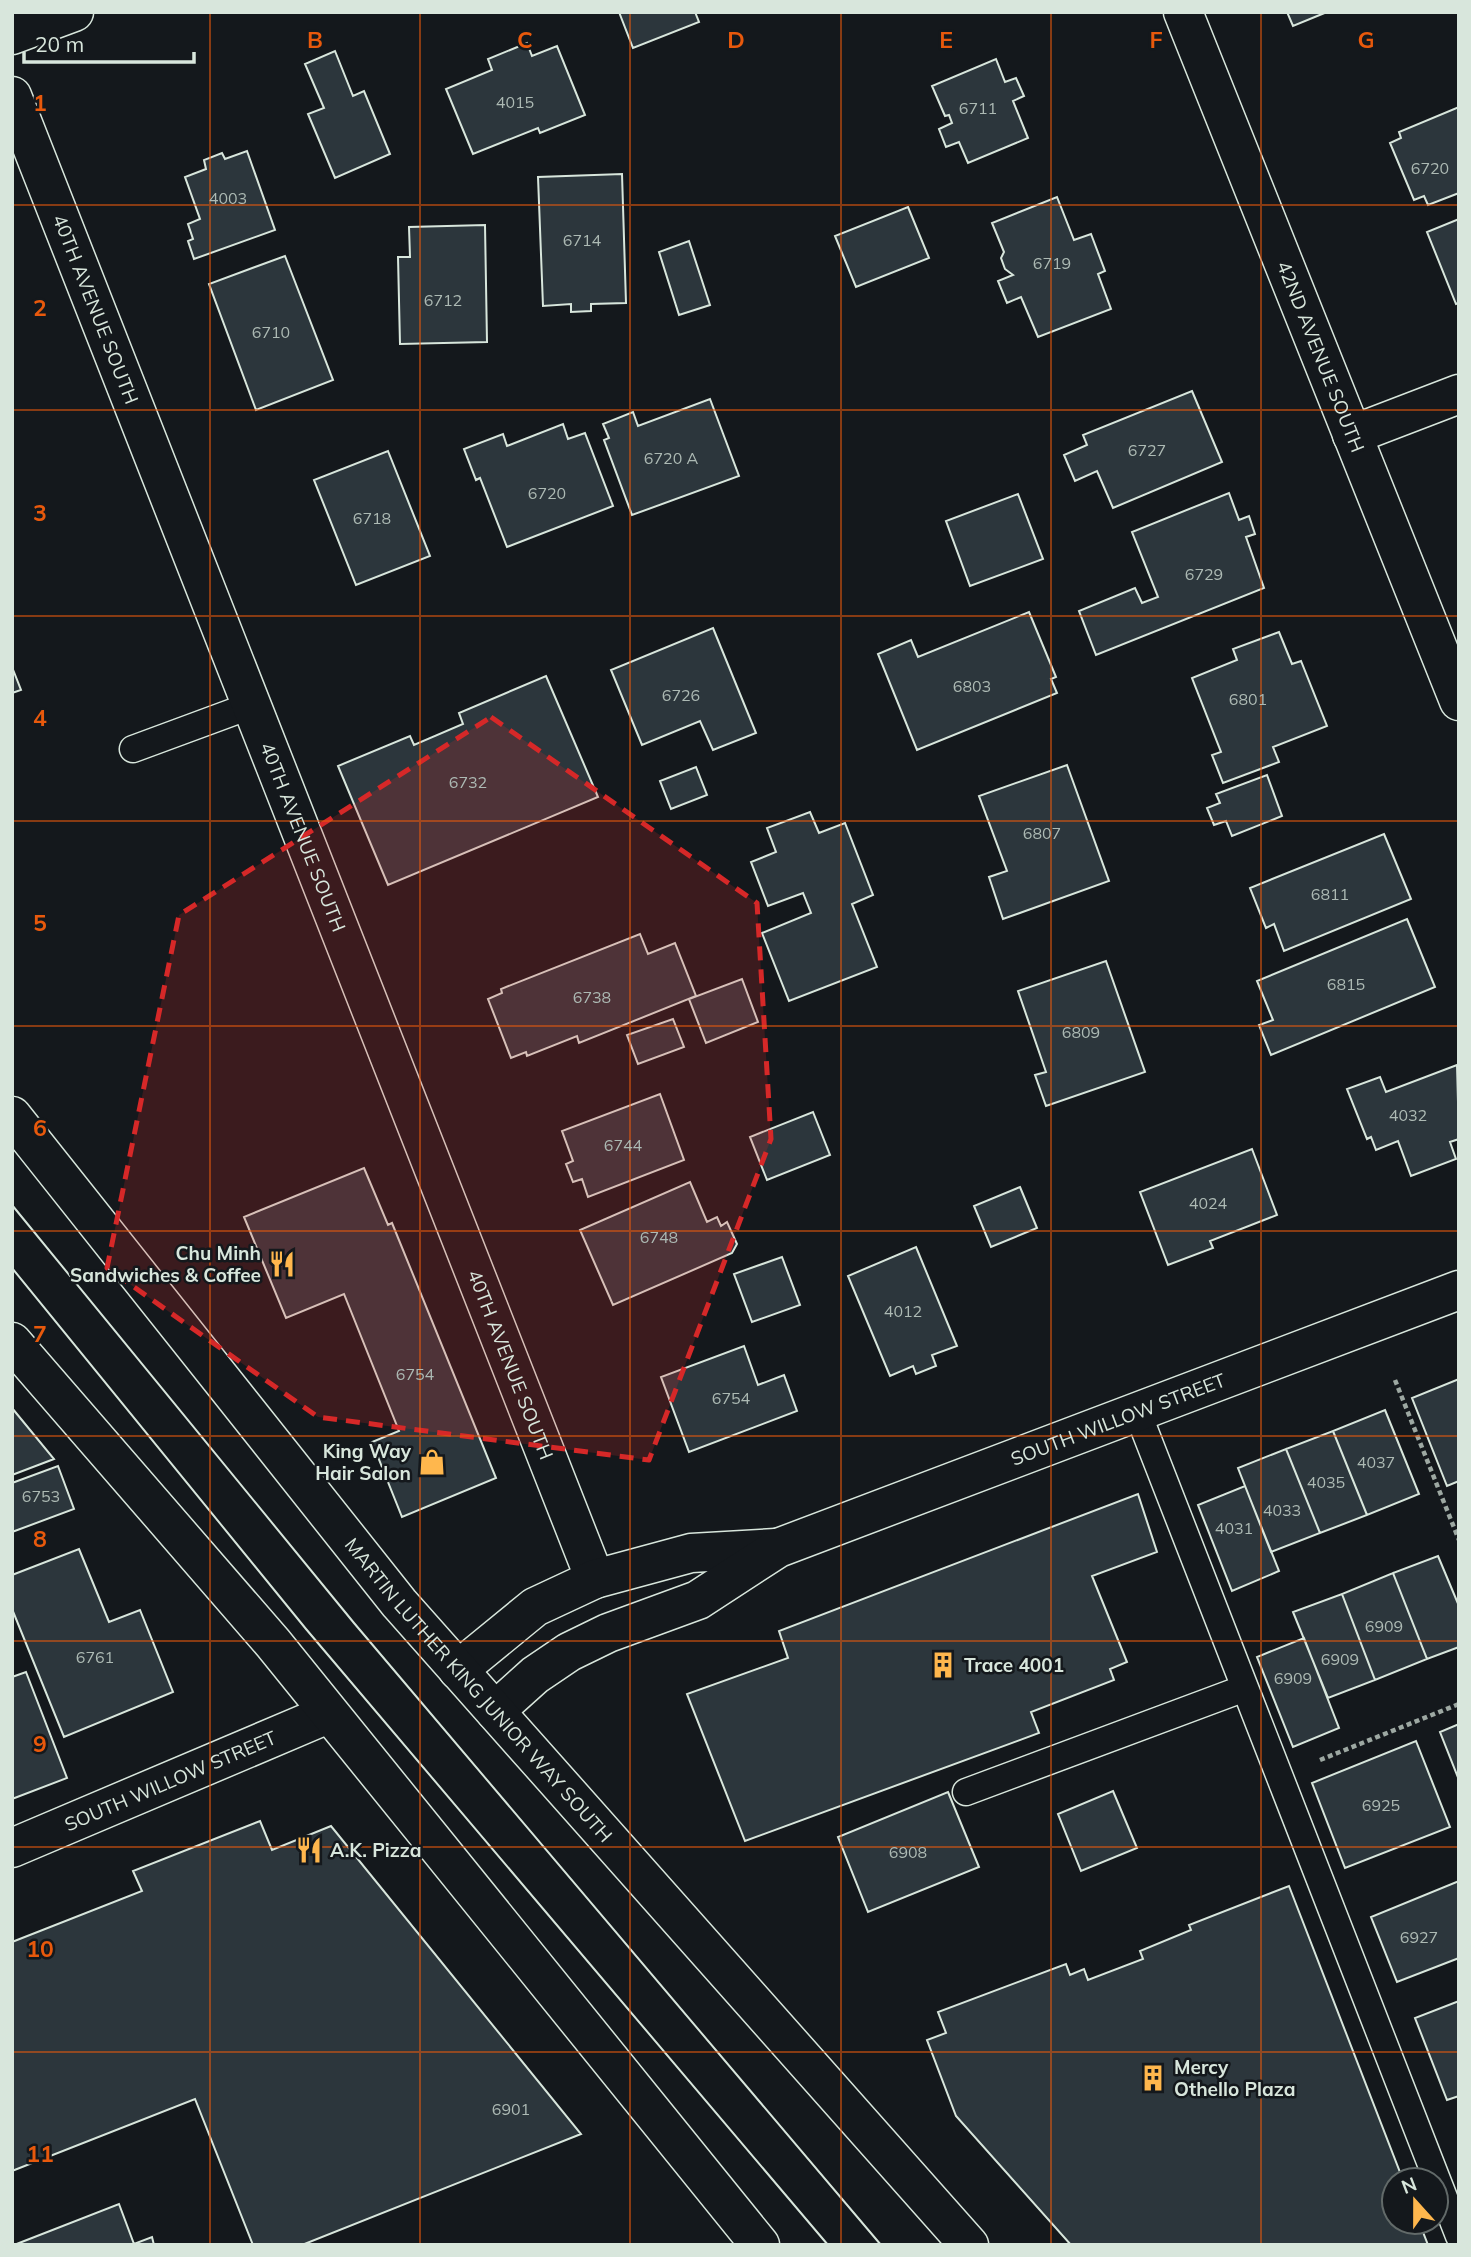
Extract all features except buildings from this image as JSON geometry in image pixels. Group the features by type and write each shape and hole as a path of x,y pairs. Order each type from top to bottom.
{"street":[{"path":"12,35 74,12"},
{"name":"42ND AVENUE SOUTH","path":"1183,12 1459,701"},
{"name":"40TH AVENUE SOUTH","path":"12,96 595,1578"},
{"path":"1352,435 1459,394"},
{"name":"MARTIN LUTHER KING JUNIOR WAY SOUTH","path":"12,1116 398,1602 969,2245"},
{"name":"SOUTH WILLOW STREET","path":"495,1711 534,1675 569,1652 608,1633 698,1600 778,1548 1459,1290"},
{"path":"12,1342 272,1643 760,2245"},
{"name":"SOUTH WILLOW STREET","path":"458,1670 535,1606 595,1578 691,1553 778,1548"},
{"name":"SOUTH WILLOW STREET","path":"12,1848 328,1713"}],"lane":[{"path":"133,749 252,705"},
{"path":"1137,1411 1459,2236"},
{"path":"966,1792 1245,1688"}],"path":[{"path":"1395,1380 1459,1540"},
{"path":"1279,1777 1459,1704"}],"highlighted area":[{"path":"491,717 757,903 771,1139 649,1460 318,1417 107,1268 179,915"}],"tram line":[{"path":"12,1205 354,1623 881,2245"},
{"path":"12,1268 306,1629 828,2245"}],"place":[{"name":"Chu Minh Sandwiches & Coffee","path":"282,1264"},
{"name":"King Way Hair Salon","path":"432,1462"},
{"name":"Trace 4001","path":"943,1665"},
{"name":"A.K. Pizza","path":"309,1850"},
{"name":"Mercy Othello Plaza","path":"1153,2078"}]}
